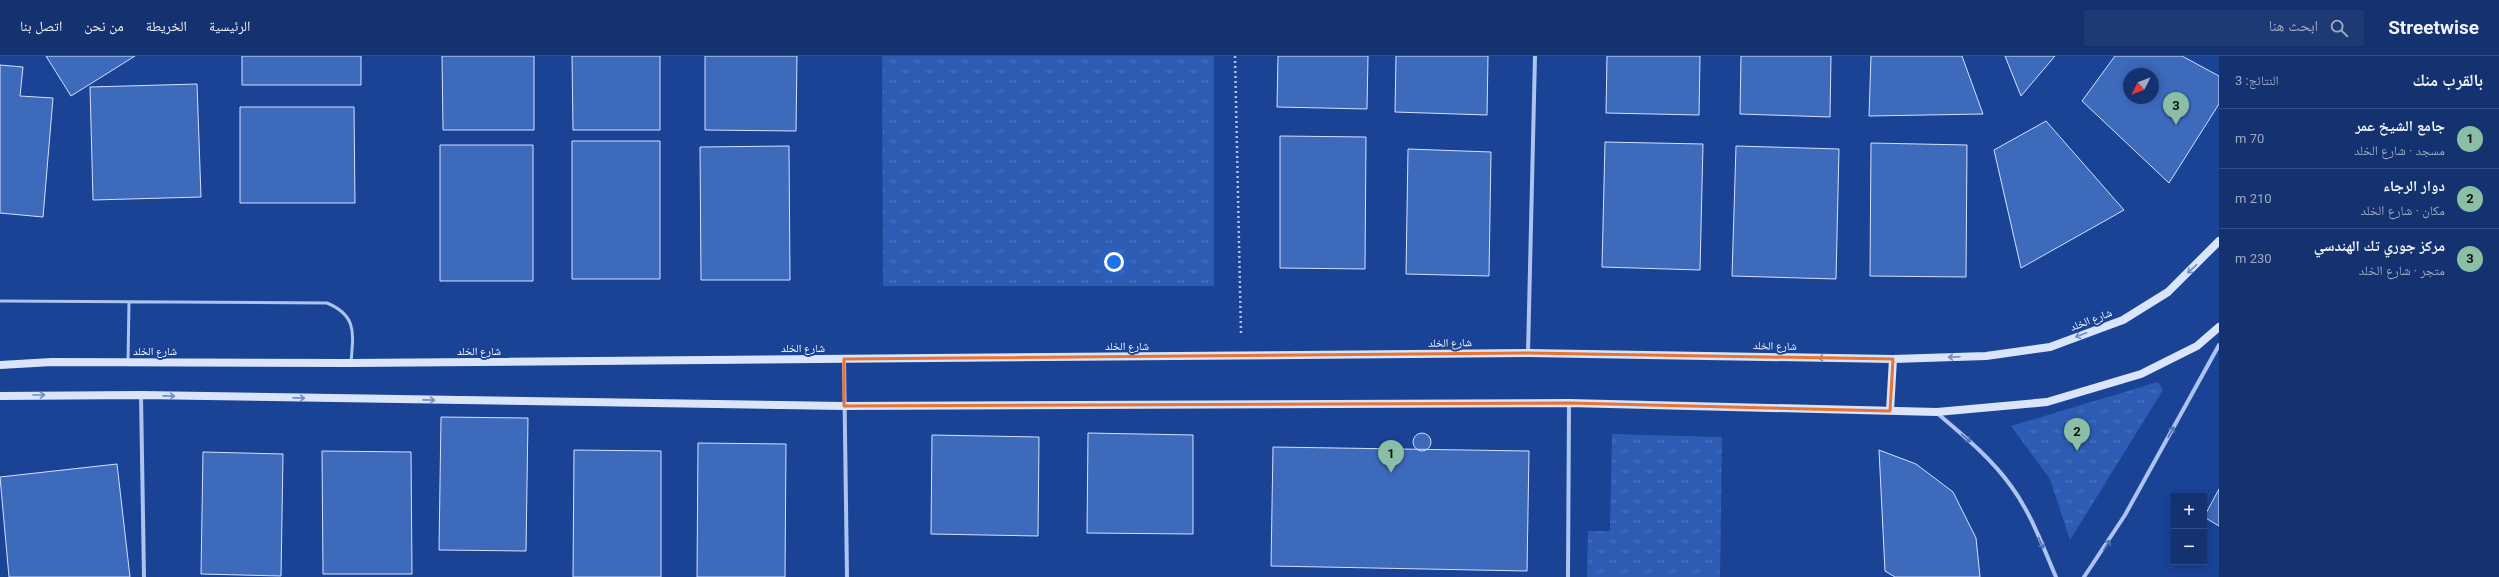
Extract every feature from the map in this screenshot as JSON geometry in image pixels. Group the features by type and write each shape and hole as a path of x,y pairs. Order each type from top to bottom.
{"street":[{"path":"1528,353 1535,56"},
{"name":"شارع الخلد","path":"0,364 128,362 351,363 1528,353 1893,359 1986,356 2050,347 2123,320 2168,292 2219,242"},
{"path":"0,396 141,395 844,406 1570,404 1937,412 2048,402 2134,376 2197,346 2219,327"},
{"path":"2084,577 2125,515 2219,345"},
{"path":"844,359 847,577"},
{"path":"1890,411 1893,359"},
{"path":"141,395 144,577"},
{"path":"1568,577 1570,404"},
{"path":"1937,412 1978,448 2012,486 2034,526 2056,577"}],"lane":[{"path":"0,301 327,303 339,308 348,317 353,330 351,363"},
{"path":"128,362 129,302"}],"path":[{"path":"1235,56 1242,356"}],"highlighted area":[{"path":"1528,353 1893,359 1890,411 1569,403 844,406 844,359"}],"green space":[{"path":"882,56 1214,56 1214,286 883,286"},
{"path":"2158,382 2163,390 2070,540 2050,479 2011,426"},
{"path":"1612,434 1722,437 1720,577 1587,577 1588,531 1610,531"}],"building":[{"path":"46,56 135,56 71,96"},
{"path":"242,56 361,56 361,85 242,85"},
{"path":"442,56 534,56 534,130 443,130"},
{"path":"572,56 660,56 660,130 573,130"},
{"path":"705,56 797,56 796,131 705,130"},
{"path":"1278,56 1368,56 1367,109 1277,107"},
{"path":"1396,56 1488,56 1487,115 1395,112"},
{"path":"1607,56 1700,56 1699,115 1606,113"},
{"path":"1741,56 1831,56 1830,117 1740,114"},
{"path":"1871,56 1962,56 1983,114 1869,116"},
{"path":"2005,56 2055,56 2021,96"},
{"path":"2115,56 2182,56 2219,76 2219,104 2169,183 2082,101"},
{"path":"0,65 23,67 20,96 53,98 43,217 0,213"},
{"path":"197,84 201,197 93,200 90,87"},
{"path":"240,107 354,107 355,203 240,203"},
{"path":"2046,121 2124,210 2021,268 1994,150"},
{"path":"1280,136 1366,137 1365,269 1280,268"},
{"path":"572,141 660,141 660,279 572,279"},
{"path":"1605,142 1703,144 1700,270 1602,267"},
{"path":"1871,143 1967,145 1966,277 1870,276"},
{"path":"440,145 533,145 533,281 440,281"},
{"path":"789,146 790,280 701,280 700,147"},
{"path":"1736,146 1839,149 1836,279 1732,276"},
{"path":"1408,149 1491,152 1489,276 1406,274"},
{"path":"441,417 528,418 526,551 439,550"},
{"path":"1088,433 1193,435 1193,534 1087,533"},
{"path":"1422,433 1428,436 1431,442 1428,448 1422,451 1416,448 1413,442 1416,436"},
{"path":"932,435 1039,437 1038,536 931,534"},
{"path":"698,443 786,444 785,577 697,577"},
{"path":"1273,447 1529,451 1527,571 1271,566"},
{"path":"574,450 661,451 661,577 573,577"},
{"path":"1879,450 1916,464 1953,492 1976,538 1980,577 1895,577 1885,571"},
{"path":"322,451 411,452 412,574 323,574"},
{"path":"203,452 283,454 281,576 201,574"},
{"path":"117,464 130,577 9,577 0,477"},
{"path":"2219,489 2219,526 2207,519 2207,511"}],"place":[{"name":"مركز جوري تك الهندسي","path":"2176,125"},
{"name":"دوار الرجاء","path":"2077,451"},
{"name":"جامع الشيخ عمر","path":"1391,473"}]}
